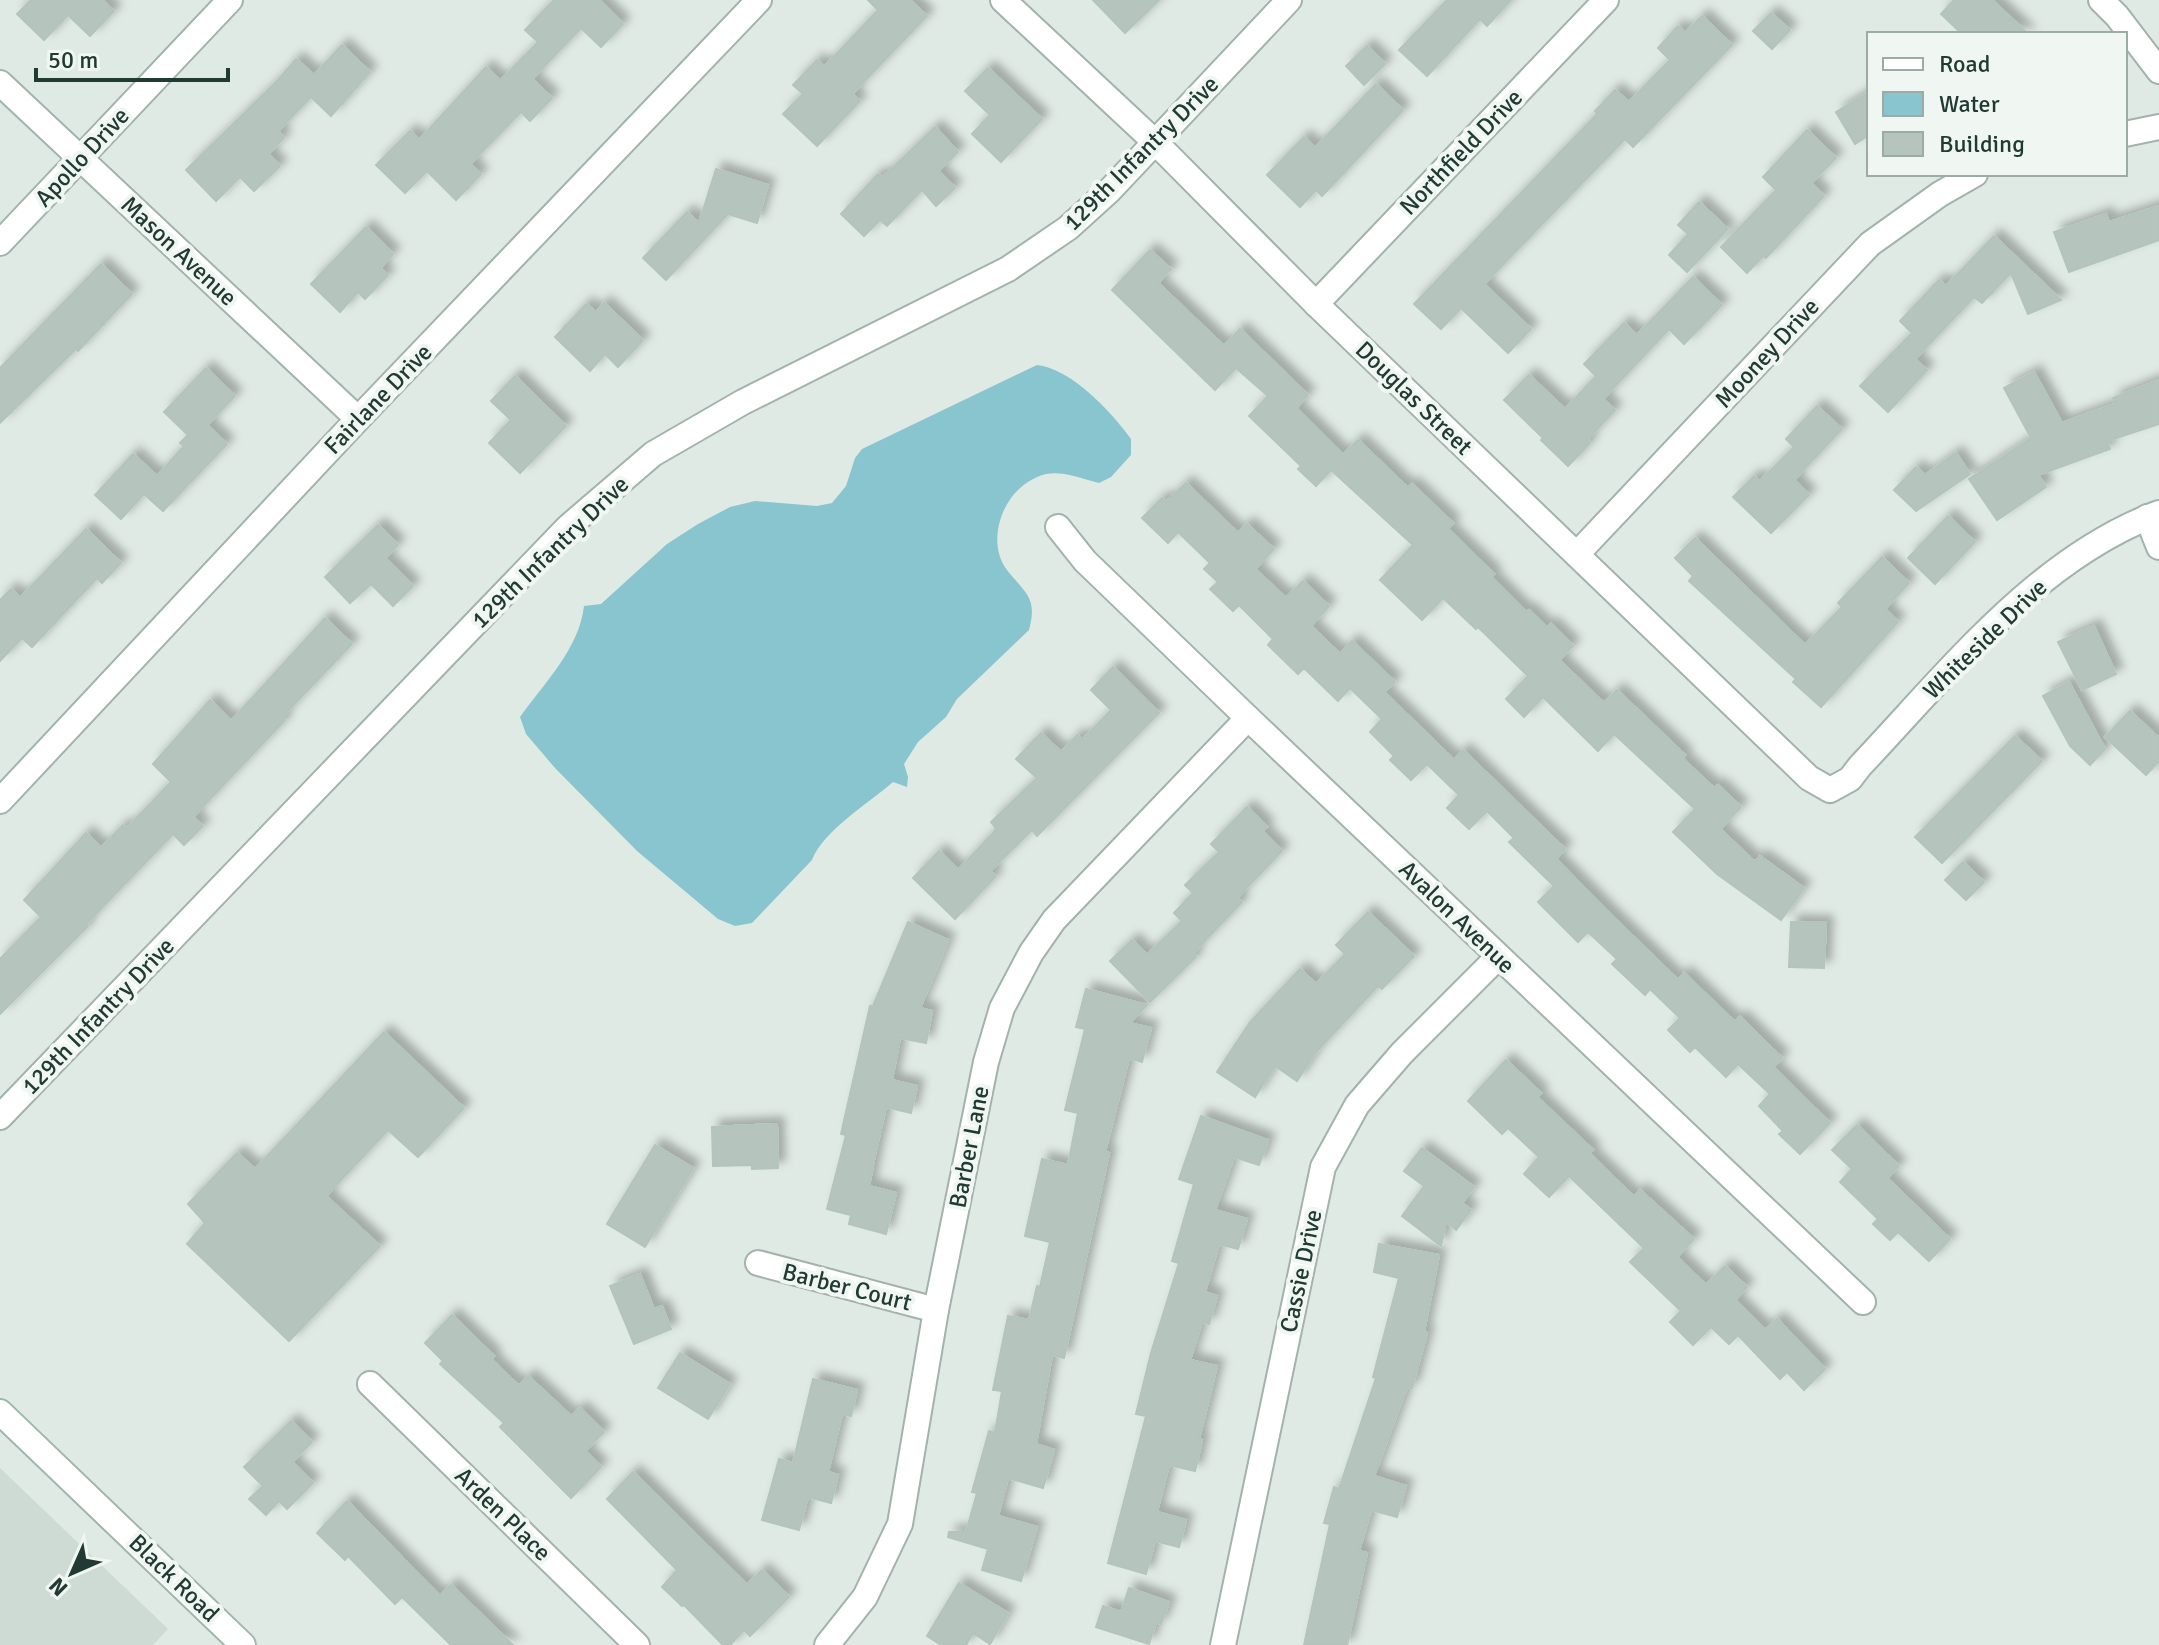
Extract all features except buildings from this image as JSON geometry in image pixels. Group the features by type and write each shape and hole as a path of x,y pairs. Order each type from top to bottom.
{"street":[{"name":"Apollo Drive","path":"0,243 230,0"},
{"name":"Fairlane Drive","path":"0,801 358,419 759,0"},
{"name":"Douglas Street","path":"1003,0 1155,142 1316,304 1809,778 1830,790"},
{"name":"129th Infantry Drive","path":"0,1117 568,527 653,454 743,402 1008,269 1068,228 1110,190 1289,0"},
{"name":"Northfield Drive","path":"1316,304 1606,0"},
{"path":"2101,0 2159,71"},
{"name":"Mason Avenue","path":"0,83 358,419"},
{"path":"2127,134 2159,127"},
{"name":"Mooney Drive","path":"1577,554 1870,244 1940,194 1972,176"},
{"path":"2153,515 2159,547"},
{"name":"Whiteside Drive","path":"1830,790 1850,779 2021,596 2086,548 2153,515"},
{"name":"Avalon Avenue","path":"1058,527 1085,561 1248,718 1863,1302"},
{"name":"Barber Lane","path":"827,1645 865,1597 900,1524 936,1310 986,1062 1002,1008 1031,953 1054,920 1248,718"},
{"name":"Cassie Drive","path":"1223,1645 1323,1167 1357,1105 1402,1053 1498,957"},
{"name":"Barber Court","path":"758,1263 936,1310"},
{"name":"Arden Place","path":"370,1384 637,1645"},
{"name":"Black Road","path":"0,1412 243,1645"}],"shaded area":[{"path":"0,1468 168,1629 153,1645 0,1645"}],"water":[{"path":"1037,365 1063,374 1102,405 1131,439 1131,455 1111,477 1099,483 1056,473 1038,477 1018,490 1005,507 997,540 1001,561 1031,603 1029,630 957,699 946,717 918,742 904,764 907,787 893,782 848,818 752,923 735,926 718,919 637,851 555,768 526,734 520,717 568,651 581,622 584,606 601,604 667,544 730,507 755,501 817,506 832,503 846,486 855,458 862,449"}]}
